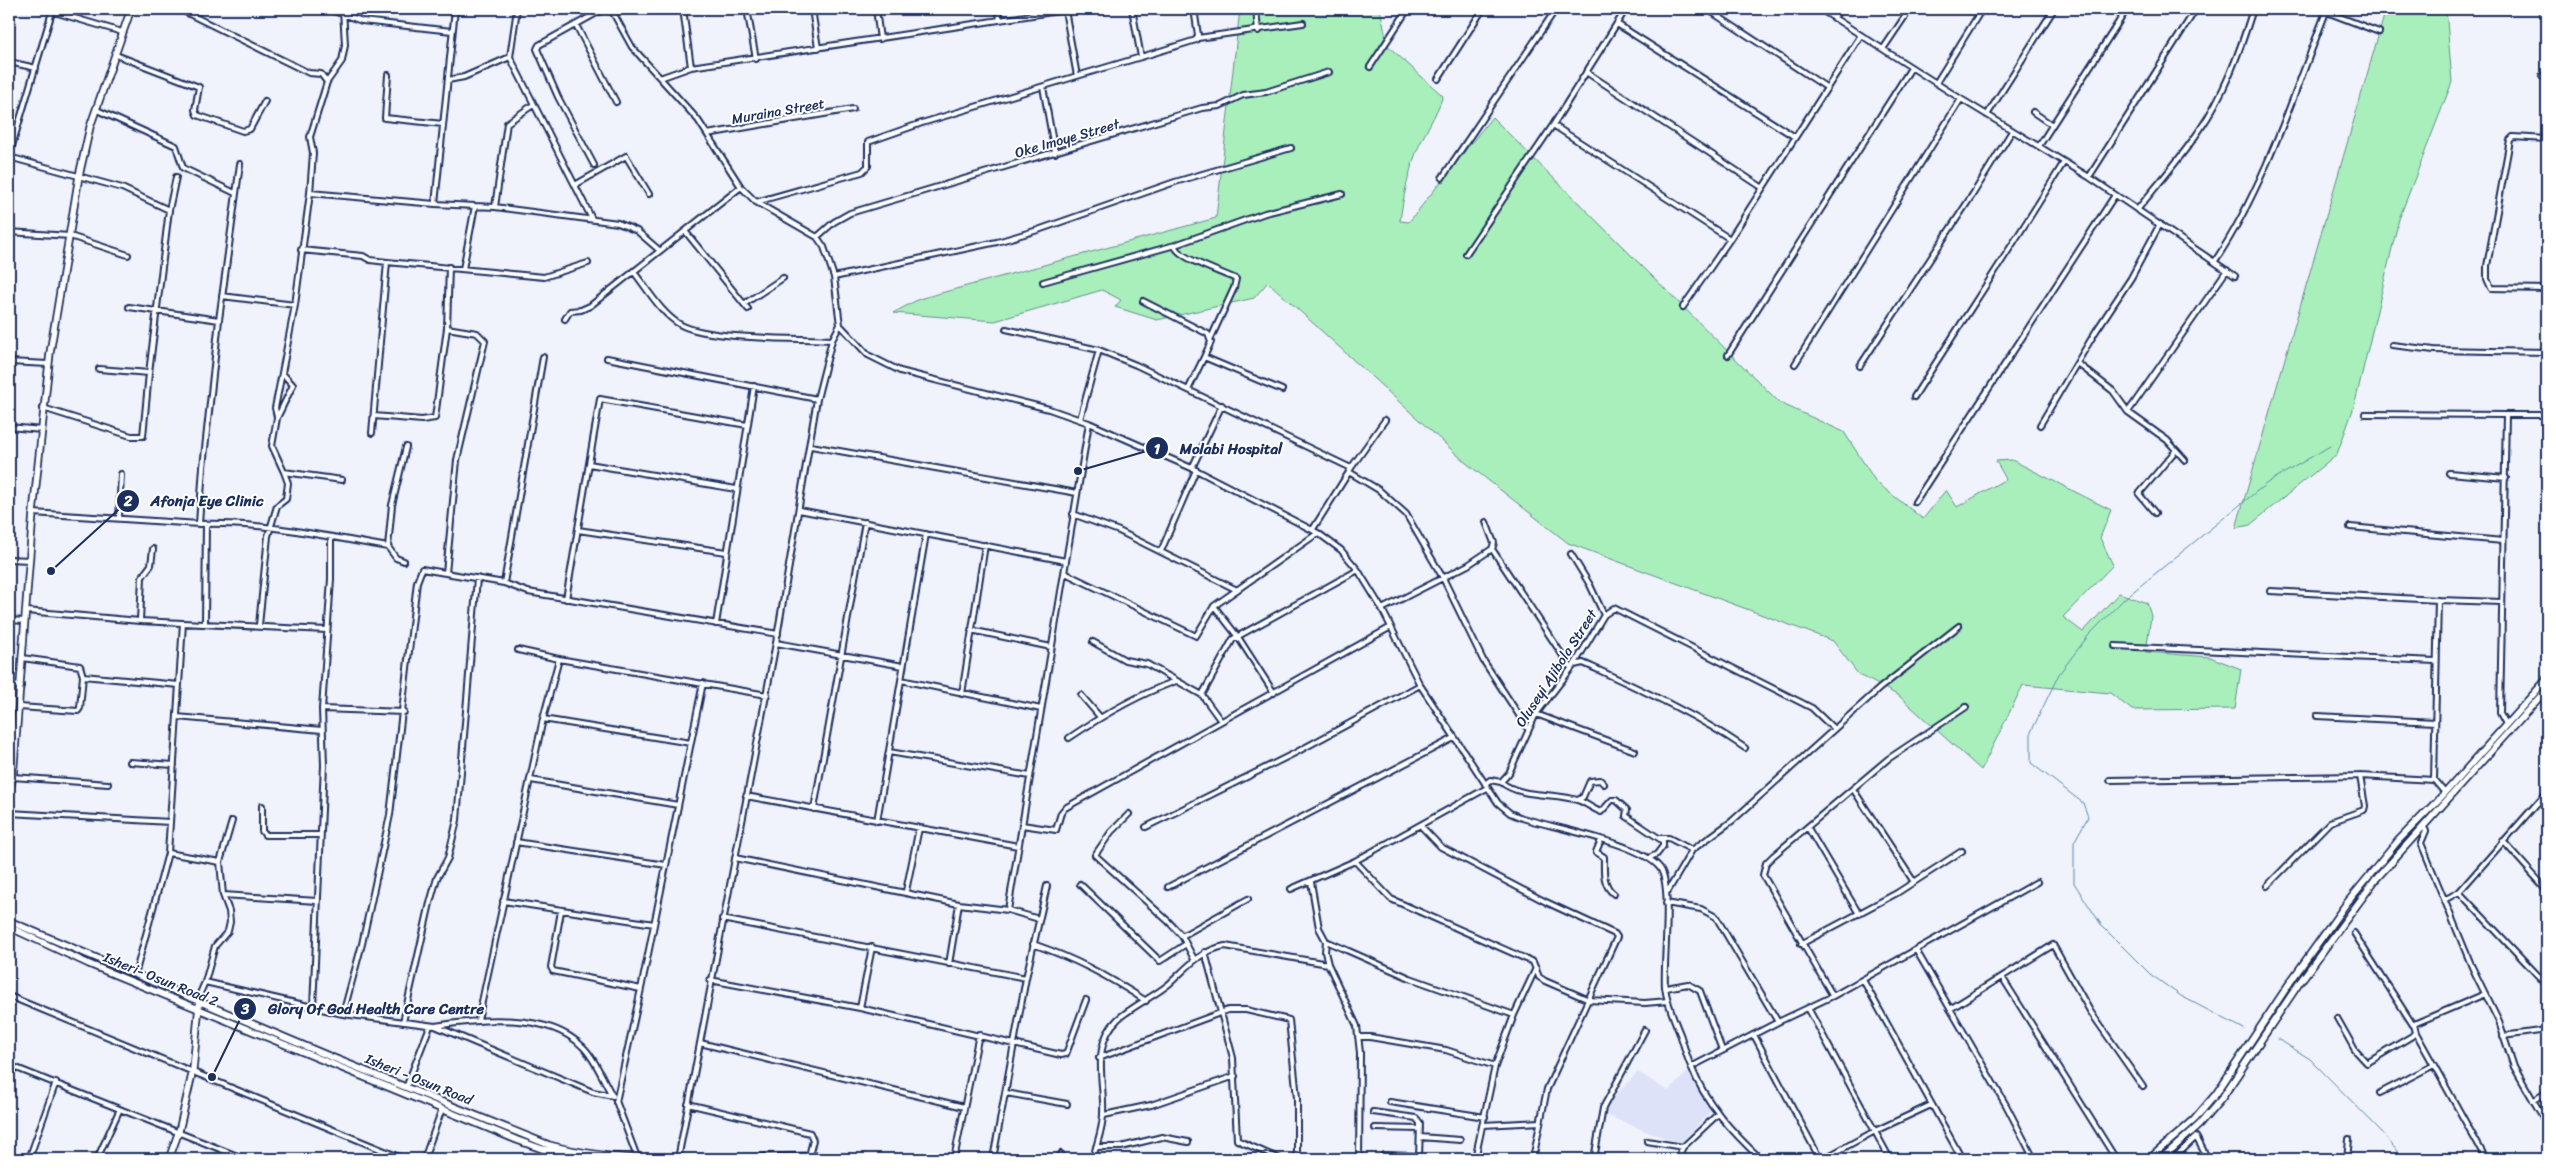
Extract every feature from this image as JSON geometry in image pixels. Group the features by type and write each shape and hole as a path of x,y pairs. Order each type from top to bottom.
{"main road":[{"path":"9,791 13,777 12,746 21,686 29,560 48,364 79,176 96,110 131,9"},
{"path":"2161,1159 2200,1125 2222,1098 2300,982 2353,909 2484,754 2506,724 2547,679"},
{"path":"2149,1159 2194,1120 2216,1094 2346,904 2398,841 2547,689"},
{"name":"Isheri - Osun Road","path":"9,921 199,1003 549,1145 580,1153 678,1159 809,1156 842,1159"},
{"name":"Isheri- Osun Road 2","path":"10,930 89,964 199,1003 442,1109 526,1143 580,1159"},
{"path":"169,1159 179,1131 193,1070 199,1003"}],"street":[{"path":"44,9 122,32"},
{"path":"179,9 309,73 321,74 327,82"},
{"path":"328,9 342,15 379,24 452,31"},
{"path":"277,418 275,408 295,305 310,193 313,153 310,137 327,82 342,61 345,45 343,9"},
{"path":"435,204 455,9"},
{"path":"517,9 510,57 592,219"},
{"path":"564,9 570,9"},
{"path":"594,165 558,97 536,49 539,44 576,26 604,9"},
{"path":"611,9 632,47 698,120 741,188 756,202 817,237 824,247 834,277 840,325 832,340 818,399 778,634 710,980 678,1159"},
{"path":"683,9 691,67"},
{"path":"747,9 756,59"},
{"path":"812,9 818,48"},
{"path":"876,9 880,38"},
{"path":"998,9 1000,19"},
{"path":"1132,9 1140,57"},
{"path":"1194,9 1198,38"},
{"path":"1256,9 1258,30"},
{"path":"1370,67 1408,9"},
{"path":"1438,79 1483,9"},
{"path":"1442,178 1556,9"},
{"path":"1466,254 1553,124 1626,9"},
{"path":"1706,9 1826,87"},
{"path":"1820,9 1911,68 2089,177 2235,276"},
{"path":"1834,18 1840,9"},
{"path":"1883,49 1910,9"},
{"path":"1936,83 1982,9"},
{"path":"1987,115 2054,9"},
{"path":"2039,146 2127,9"},
{"path":"2089,177 2196,9"},
{"path":"2137,210 2199,132 2211,113 2237,55 2253,9"},
{"path":"2320,9 2379,32"},
{"path":"660,78 691,67 756,59 1065,10 1077,76"},
{"path":"52,12 9,157 122,188 169,210"},
{"path":"2215,261 2237,229 2283,122 2326,12"},
{"path":"756,202 862,172 868,166 868,142 922,123 1198,38 1302,23"},
{"path":"1617,24 1795,137"},
{"path":"576,26 616,102"},
{"path":"1683,307 1730,239 1861,35"},
{"path":"116,55 198,88 195,110 197,115 243,131 250,129 265,101"},
{"path":"448,80 464,77 510,57"},
{"path":"9,62 36,68"},
{"path":"1728,355 1911,68"},
{"name":"Oke Imoye Street","path":"817,237 834,222 850,213 1202,108 1220,106 1243,95 1263,93 1329,72"},
{"path":"1586,72 1763,188"},
{"path":"388,75 385,118 443,124"},
{"path":"2542,76 2547,76"},
{"path":"1043,87 1055,153"},
{"path":"1795,364 1961,99"},
{"path":"495,207 507,123 533,105"},
{"path":"96,110 176,146 183,168 235,193"},
{"name":"Muraina Street","path":"707,134 853,110"},
{"path":"2033,112 2052,125"},
{"path":"1553,124 1730,239"},
{"path":"1860,366 2012,131"},
{"path":"2547,138 2514,137 2510,140 2487,272 2491,288 2547,289"},
{"path":"834,277 917,261 1005,240 1176,182 1291,148"},
{"path":"575,185 626,156 649,194"},
{"path":"1914,396 1987,282 2012,248 2064,162"},
{"path":"199,524 203,467 219,320 240,164"},
{"path":"43,408 131,436 142,437 144,433 149,374 169,210 176,177"},
{"path":"565,319 570,311 586,309 659,250 741,188"},
{"path":"310,193 435,204 495,207 592,219 628,226 659,250"},
{"path":"1042,282 1175,245 1265,214 1342,194"},
{"path":"1915,502 2115,195"},
{"path":"464,269 474,206"},
{"path":"2040,425 2131,278 2160,224"},
{"path":"685,231 748,309"},
{"path":"9,232 70,236 128,255"},
{"path":"1175,245 1177,251 1188,258 1236,279 1234,288 1189,388"},
{"path":"302,250 363,256 370,260 387,262 544,277 588,263"},
{"path":"372,433 387,262"},
{"path":"374,416 422,420 435,418 447,328 449,267"},
{"path":"2128,412 2227,270"},
{"path":"633,271 668,315 681,325 711,333 832,340"},
{"path":"744,304 783,278"},
{"path":"222,296 295,305"},
{"path":"1143,301 1208,334 1211,338"},
{"path":"128,307 219,320"},
{"path":"840,325 868,354 900,371 1049,409 1089,422 1194,469 1318,532 1341,550 1358,570 1382,609 1420,685 1498,803 1510,812 1555,828 1626,846 1649,858 1659,867 1664,876 1668,891"},
{"path":"446,573 457,460 484,341 476,333 447,328"},
{"path":"1006,329 1098,350 1189,388 1350,470 1379,490 1406,514 1443,578 1483,660 1528,729"},
{"path":"2392,345 2434,350 2547,352"},
{"path":"1080,419 1098,350"},
{"path":"504,583 543,357"},
{"path":"1204,357 1282,390"},
{"path":"607,358 818,399"},
{"path":"9,362 48,364"},
{"path":"2077,363 2113,391 2128,412 2167,440 2185,460"},
{"path":"100,369 149,374"},
{"path":"259,626 264,591 266,552 276,506 286,499 288,483 272,446 277,418 293,385 282,373"},
{"path":"716,624 736,489 754,386"},
{"path":"566,599 600,400 747,425"},
{"path":"1161,551 1222,405"},
{"path":"2365,414 2547,415"},
{"path":"2506,415 2500,713 2506,724"},
{"path":"1313,529 1350,470 1385,420"},
{"path":"1008,910 1089,422"},
{"path":"9,427 42,430"},
{"path":"811,446 1077,492"},
{"path":"404,561 396,558 388,547 392,506 406,447"},
{"path":"2155,513 2139,494 2176,450"},
{"path":"589,464 736,489"},
{"path":"284,472 342,480"},
{"path":"2449,473 2506,478"},
{"path":"119,518 121,474"},
{"path":"799,510 1066,561"},
{"path":"33,513 199,524 227,522 331,536 388,547"},
{"path":"1074,514 1119,531 1237,590"},
{"path":"814,808 865,522"},
{"path":"1382,609 1443,578 1492,549 1494,543 1486,522"},
{"path":"205,623 206,524"},
{"path":"2350,527 2503,541"},
{"path":"578,530 726,552"},
{"path":"1065,573 1193,636 1198,634 1214,606 1318,532"},
{"path":"877,821 926,534"},
{"path":"313,1007 324,765 322,709 331,579 331,536"},
{"path":"962,694 985,545"},
{"path":"140,621 142,577 151,565 152,549"},
{"path":"1492,549 1572,666 1583,663 1660,698 1720,731 1745,748"},
{"path":"1570,554 1590,585 1604,615"},
{"path":"9,559 29,560"},
{"path":"343,1014 362,944 390,815 404,712 419,575 422,569 504,583 518,590 566,599 778,634"},
{"path":"1202,695 1230,643 1358,570"},
{"path":"404,1022 430,903 437,878 448,858 458,820 478,578"},
{"path":"2270,591 2502,602"},
{"path":"2438,600 2434,780 2445,793"},
{"path":"1214,606 1238,637 1274,693"},
{"name":"Oluseyi Ajibola Street","path":"1501,782 1509,774 1536,714 1572,666 1604,615 1614,608 1812,708 1834,729"},
{"path":"26,611 183,624 205,623 327,630"},
{"path":"9,620 25,621"},
{"path":"135,975 168,853 183,624"},
{"path":"1761,1159 1718,1114 1691,1068 1668,1001 1666,988 1666,903 1668,891 1692,850 1732,821 1880,688 1959,626"},
{"path":"1022,825 1056,830 1061,813 1065,808 1391,627"},
{"path":"971,630 1051,647"},
{"path":"1094,642 1125,660 1147,664 1202,695 1221,721"},
{"path":"776,643 902,666"},
{"path":"2115,646 2436,661"},
{"path":"518,650 559,659 766,695"},
{"path":"19,707 78,711 80,708 83,676 80,666 22,658"},
{"path":"478,1020 543,719 559,659"},
{"path":"83,676 179,685"},
{"path":"901,680 1041,709"},
{"path":"1070,738 1100,717 1145,692 1176,681"},
{"path":"616,1102 642,989 703,683"},
{"path":"9,685 21,686"},
{"path":"1146,827 1295,753 1420,685"},
{"path":"1081,695 1100,717"},
{"path":"1833,996 1801,944 1763,875 1763,869 1773,856 1907,744 1966,707"},
{"path":"322,709 404,712"},
{"path":"1536,714 1635,751"},
{"path":"2317,716 2435,722"},
{"path":"177,717 322,730"},
{"path":"543,719 691,744"},
{"path":"1168,887 1454,738"},
{"path":"889,752 1030,776"},
{"path":"130,762 174,765"},
{"path":"2110,780 2236,780 2360,776 2434,780"},
{"path":"2267,886 2330,822 2364,810 2366,806 2360,776"},
{"path":"13,777 108,784"},
{"path":"530,780 678,805"},
{"path":"1291,889 1356,861 1421,826 1486,786 1490,780 1501,782 1515,790 1548,793 1578,800 1601,812 1612,800 1616,800 1627,810 1626,816 1659,838 1663,846 1657,854 1649,858"},
{"path":"1578,800 1583,797 1590,781 1600,780 1604,784"},
{"path":"1853,789 1914,882"},
{"path":"2446,899 2459,892 2547,792"},
{"path":"746,796 1018,846"},
{"path":"2543,797 2547,801"},
{"path":"262,806 262,831 265,835 320,835"},
{"path":"9,813 170,822"},
{"path":"1129,814 1096,851 1097,858 1168,921 1182,936 1194,959"},
{"path":"199,1003 215,946 228,930 230,922 230,911 223,895 220,862 232,822"},
{"path":"1421,826 1441,847 1546,902 1615,934 1617,937 1547,1089 1544,1114 1540,1122 1534,1159"},
{"path":"2423,826 2426,831 2421,843 2503,1036 2514,1067 2547,1124"},
{"path":"906,891 919,828"},
{"path":"1808,828 1859,914"},
{"path":"1659,838 1669,838 1692,850"},
{"path":"1601,840 1596,852 1604,857 1604,879 1607,889 1614,894"},
{"path":"516,842 666,865"},
{"path":"2503,842 2547,890"},
{"path":"1801,944 1859,914 1962,851"},
{"path":"168,853 220,862"},
{"path":"734,858 906,891 959,904 1008,910 1039,919"},
{"path":"1356,861 1391,899 1533,962 1539,977 1545,981 1589,1000 1645,1003 1668,1001"},
{"path":"1311,882 1318,928 1326,941 1410,978 1514,1014"},
{"path":"1691,1068 1722,1050 1863,980 2037,882"},
{"path":"1080,884 1160,961 1186,944"},
{"path":"993,1159 1026,978 1047,886"},
{"path":"2459,892 2547,985"},
{"path":"223,895 317,901"},
{"path":"1182,936 1248,899"},
{"path":"503,901 654,924"},
{"path":"1666,903 1701,909 1716,917 1778,1022"},
{"path":"949,964 959,904"},
{"path":"561,911 551,967 553,971 642,989"},
{"path":"722,919 1026,978"},
{"path":"2354,933 2413,1025 2486,1159"},
{"path":"1326,941 1325,952 1328,964 1357,1026 1360,1053 1359,1159"},
{"path":"1033,944 1075,959 1110,977 1146,1001"},
{"path":"1093,1159 1104,1115 1099,1058 1108,1032 1118,1019 1169,984 1194,959 1205,952 1224,946 1236,946 1328,964"},
{"path":"1950,1009 2051,946 2054,946 2090,1011 2143,1087"},
{"path":"860,1008 872,947"},
{"path":"1916,950 2006,1106 2034,1159"},
{"path":"1205,952 1233,1058 1238,1140 1280,1159"},
{"path":"1475,1159 1486,1117 1495,1066 1514,1014 1536,968"},
{"path":"2002,977 2116,1159"},
{"path":"710,980 860,1008 1015,1042 1060,1054 1066,1054 1086,1000"},
{"path":"1863,980 1930,1105 1962,1159"},
{"path":"205,982 343,1014 430,1026 478,1020 527,1022 566,1035 583,1046 613,1096 637,1157"},
{"path":"1666,988 1688,984 1700,991 1722,1050"},
{"path":"2413,1025 2485,994"},
{"path":"9,996 193,1070 404,1159"},
{"path":"1808,1008 1890,1159"},
{"path":"1099,1058 1228,1010 1246,1010 1289,1020 1297,1098 1297,1159"},
{"path":"2337,1018 2355,1050 2367,1063 2400,1045 2416,1033"},
{"path":"407,1086 430,1026"},
{"path":"435,1026 592,1092 613,1096"},
{"path":"1594,1159 1603,1108 1645,1030"},
{"path":"2503,1036 2547,1030"},
{"path":"954,1159 979,1034"},
{"path":"1754,1035 1821,1159 1930,1105"},
{"path":"1358,1037 1370,1037 1446,1050 1495,1066"},
{"path":"700,1043 964,1107"},
{"path":"9,1065 56,1082 119,1110 179,1131 245,1159"},
{"path":"2380,1093 2434,1065"},
{"path":"1104,1115 1151,1106 1235,1076"},
{"path":"28,1159 56,1082"},
{"path":"2533,1101 2547,1092"},
{"path":"1006,1093 1067,1104"},
{"path":"1390,1102 1486,1117"},
{"path":"688,1104 810,1133 813,1140 809,1156"},
{"path":"424,1159 442,1109"},
{"path":"97,1159 119,1110"},
{"path":"1373,1112 1416,1118 1420,1123 1419,1158 1384,1154"},
{"path":"1677,1159 1683,1147 1718,1114"},
{"path":"1483,1125 1540,1122"},
{"path":"1376,1128 1420,1130"},
{"path":"1096,1146 1121,1147 1162,1137 1188,1142"},
{"path":"1420,1137 1460,1140"},
{"path":"2173,1159 2196,1137 2208,1159"},
{"path":"2347,1159 2349,1139"},
{"path":"1646,1141 1683,1147"},
{"path":"384,1159 387,1152"},
{"path":"1059,1159 1061,1154"}],"shaded area":[{"path":"1638,1072 1668,1091 1688,1072 1711,1111 1681,1143 1650,1133 1604,1114 1613,1098"}],"green space":[{"path":"1240,9 1380,9 1388,46 1443,96 1413,161 1400,221 1409,222 1492,117 1780,403 1844,432 1876,482 1923,519 1946,490 1957,507 2006,479 1996,461 2012,460 2111,510 2100,538 2113,565 2063,617 2083,632 2119,593 2147,603 2151,616 2146,652 2210,657 2241,669 2235,709 2132,710 2110,693 2023,685 1981,770 1899,696 1858,674 1833,641 1568,543 1465,462 1268,282 1254,298 1157,320 1115,307 1121,300 1102,290 995,321 893,313 919,299 1216,218"},
{"path":"2386,9 2446,9 2452,82 2399,219 2354,407 2337,454 2250,525 2236,528"}],"waterway":[{"path":"2244,1029 2181,996 2150,974 2102,926 2074,883 2074,842 2088,817 2083,803 2031,763 2031,732 2059,674 2088,636 2124,599 2267,483 2330,446"},
{"path":"2278,1039 2310,1059 2382,1132 2403,1159"}],"place":[{"name":"Molabi Hospital","path":"1078,471"},
{"name":"Afonja Eye Clinic","path":"51,571"},
{"name":"Glory Of God Health Care Centre","path":"212,1077"}]}
